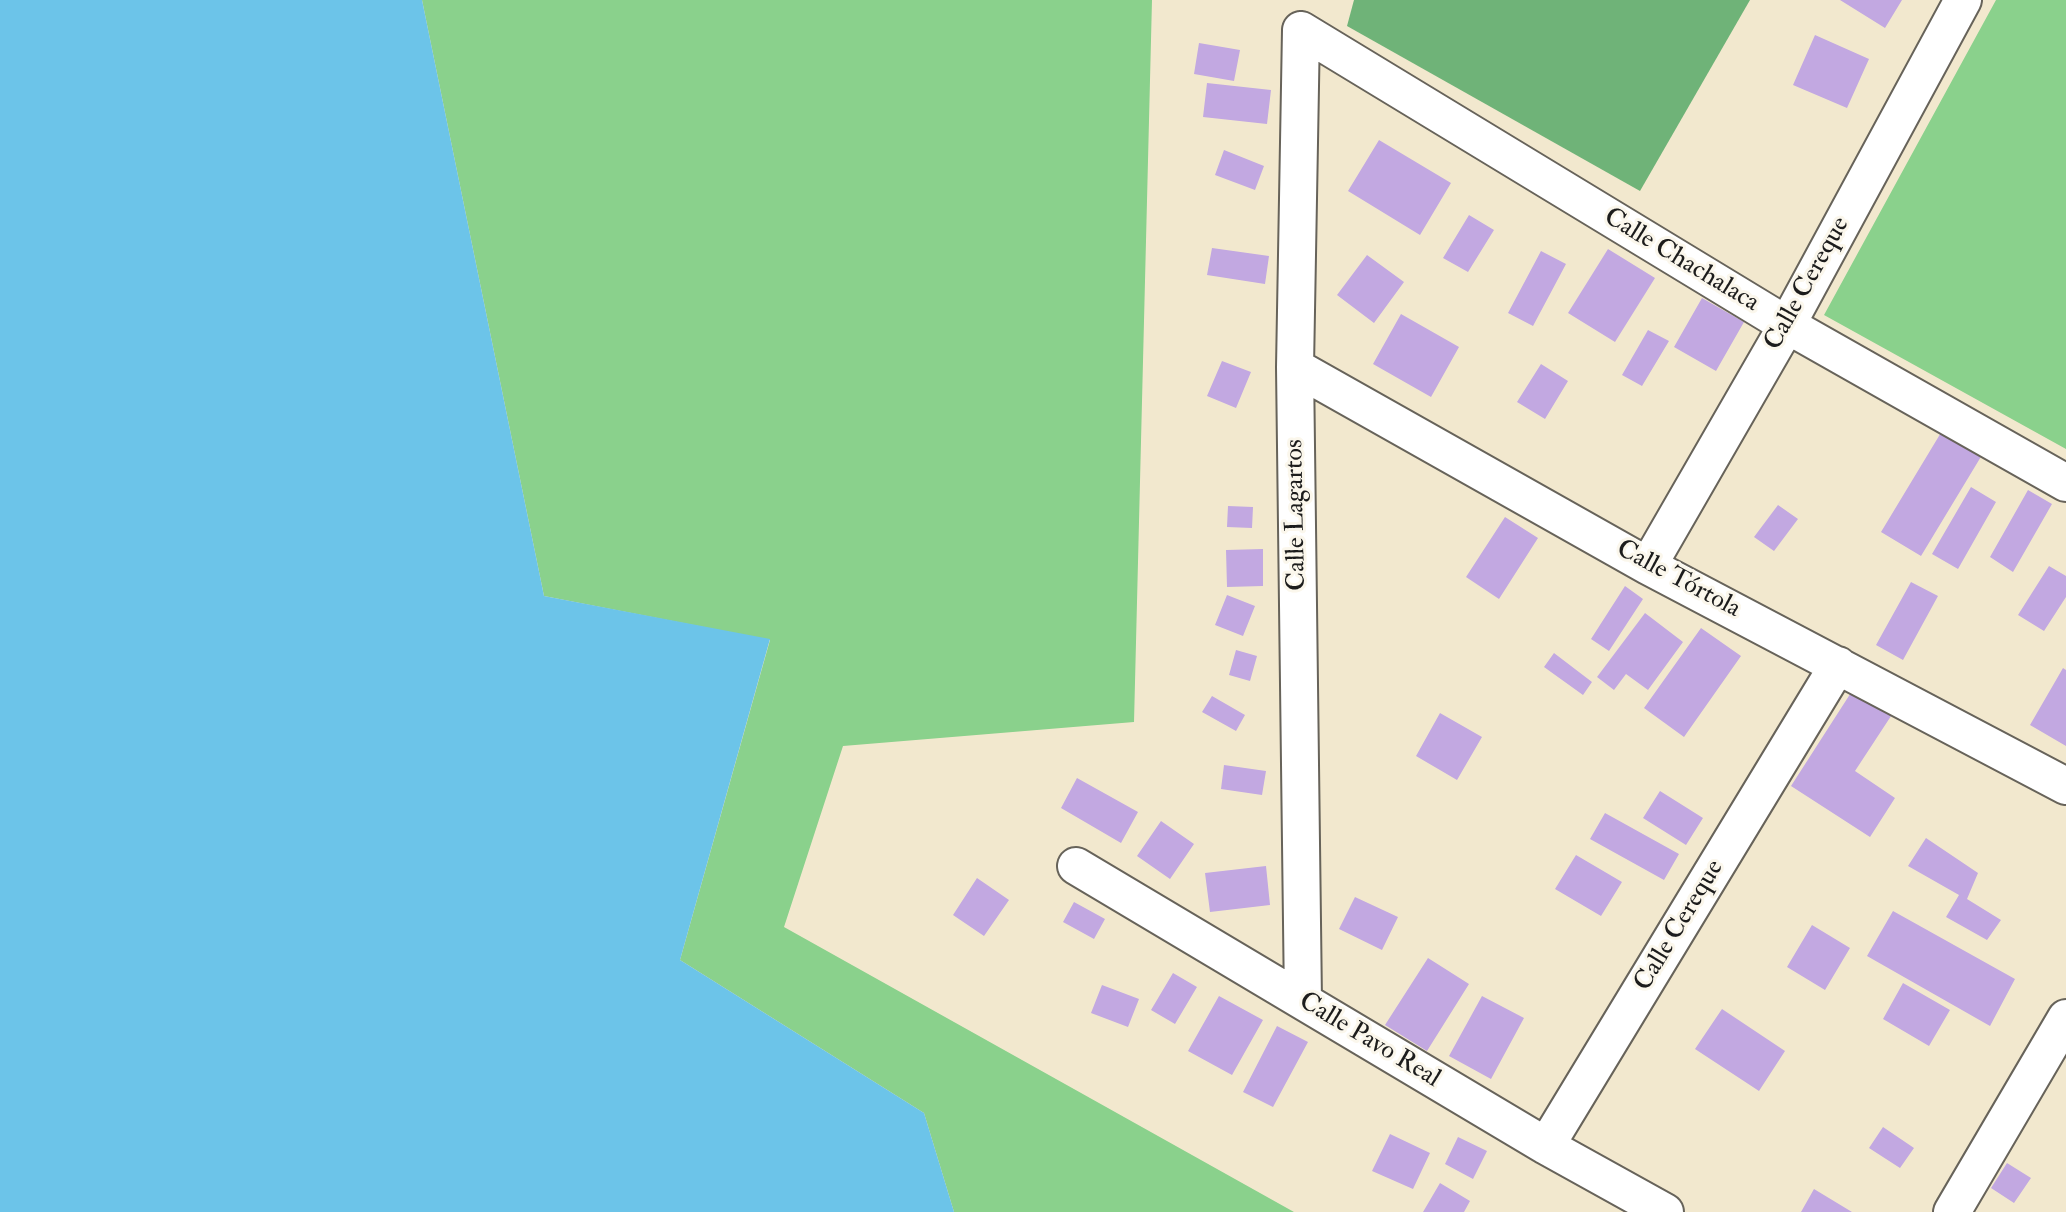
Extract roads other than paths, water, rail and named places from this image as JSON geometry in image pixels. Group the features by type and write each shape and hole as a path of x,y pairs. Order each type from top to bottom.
{"street":[{"name":"Calle Cereque","path":"1648,566 1787,325 1963,0"},
{"name":"Calle Chachalaca","path":"1301,30 1787,325 2066,483"},
{"name":"Calle Lagartos","path":"1301,30 1295,367 1303,1001"},
{"name":"Calle Tórtola","path":"1295,367 1648,566 2066,786"},
{"name":"Calle Cereque","path":"1546,1146 1838,665"},
{"name":"Calle Pavo Real","path":"1076,866 1546,1146 1665,1212"},
{"path":"1952,1212 2066,1018"}],"water":[{"path":"0,0 422,0 544,596 770,639 680,960 924,1113 954,1212 0,1212"}]}
